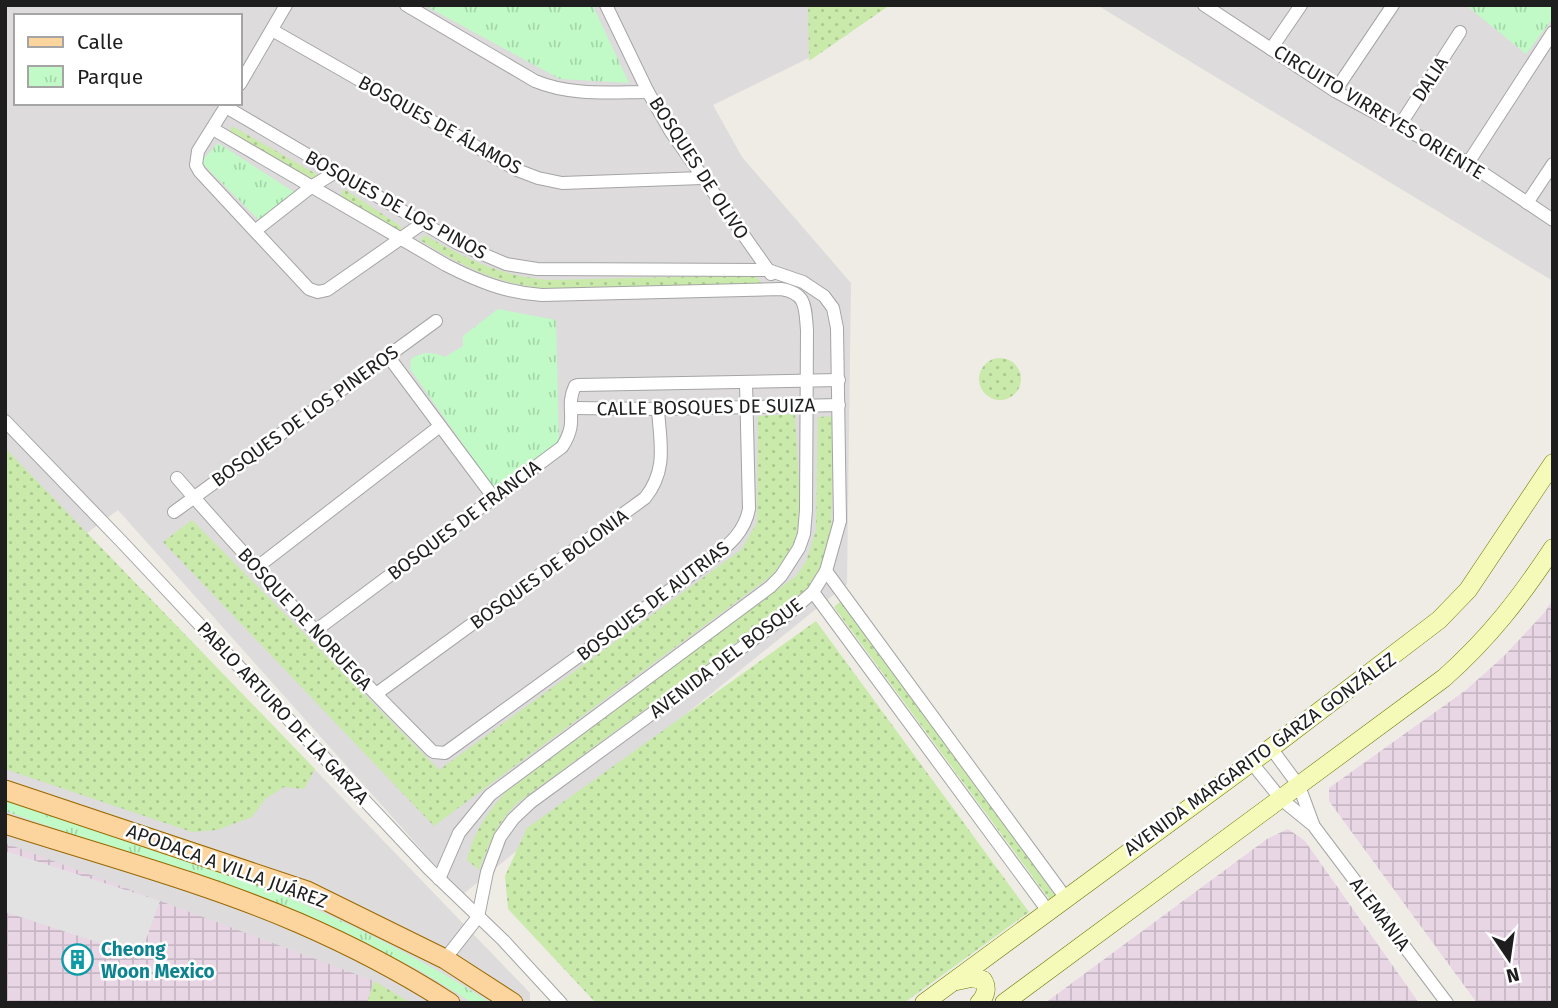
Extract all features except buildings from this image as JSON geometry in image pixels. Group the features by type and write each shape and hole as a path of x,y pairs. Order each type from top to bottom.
{"main road":[{"name":"AVENIDA MARGARITO GARZA GONZÁLEZ","path":"924,1003 1439,621 1468,590 1553,463"},
{"path":"1004,1003 1444,678 1472,653 1512,608 1553,548"},
{"name":"APODACA A VILLA JUÁREZ","path":"5,790 306,891 445,959 513,1003"},
{"name":"APODACA A VILLA JUÁREZ","path":"5,824 217,891 298,922 370,956 450,1003"},
{"path":"952,982 971,978 983,980 986,986 979,1003"}],"street":[{"path":"242,81 286,5"},
{"path":"406,5 535,81 550,87 576,92 648,92"},
{"name":"BOSQUES DE OLIVO","path":"606,5 648,92 671,132 781,289"},
{"path":"1270,49 1301,5"},
{"path":"1335,91 1393,5"},
{"name":"CIRCUITO VIRREYES ORIENTE","path":"1211,7 1335,91 1468,163 1553,220"},
{"name":"BOSQUES DE ÁLAMOS","path":"272,30 517,170 538,178 562,183 702,178"},
{"name":"DALIA","path":"1401,125 1461,32"},
{"path":"1468,163 1553,32"},
{"path":"227,105 198,151 196,165 200,173 309,289 318,292 327,290 423,223"},
{"name":"BOSQUES DE LOS PINOS","path":"227,105 334,173 482,256 506,264 527,267 768,270 803,282 824,296"},
{"name":"BOSQUES DE LOS PINOS","path":"213,129 477,281 527,294 781,289 799,295"},
{"path":"1527,203 1553,164"},
{"path":"256,230 311,187 334,173"},
{"name":"AVENIDA DEL BOSQUE","path":"439,879 458,833 489,795 727,620 781,576 794,559 804,534 808,406 807,330 805,308 799,295"},
{"name":"AVENIDA DEL BOSQUE","path":"478,917 494,851 513,819 531,802 788,614 813,592 826,571 840,521 839,380 835,317 833,308 824,296"},
{"name":"BOSQUES DE LOS PINEROS","path":"174,512 436,321"},
{"path":"388,356 494,498"},
{"name":"CALLE BOSQUES DE SUIZA","path":"575,386 839,380"},
{"name":"BOSQUES DE AUTRIAS","path":"439,753 451,751 703,566 737,537 747,522 749,509 746,383"},
{"name":"BOSQUES DE FRANCIA","path":"316,631 562,447 573,423 571,397 575,386"},
{"name":"CALLE BOSQUES DE SUIZA","path":"572,408 839,405"},
{"name":"BOSQUES DE BOLONIA","path":"376,694 645,498 660,474 662,461 658,409"},
{"name":"PABLO ARTURO DE LA GARZA","path":"5,421 439,879 503,940 561,1003"},
{"path":"256,568 440,426"},
{"name":"BOSQUE DE NORUEGA","path":"177,478 256,568 376,694 431,750 439,753"},
{"path":"826,571 1065,897"},
{"path":"813,592 1048,911"},
{"name":"ALEMANIA","path":"1271,748 1299,786 1313,825"},
{"name":"ALEMANIA","path":"1251,762 1281,799 1313,825 1447,1003"},
{"path":"445,959 478,917"}],"shaded area":[{"path":"5,5 889,5 821,52 713,105 742,157 851,283 847,584 462,895 118,510 87,533 530,993 530,1003 5,1003"},
{"path":"1097,5 1553,5 1553,281"},
{"path":"1553,599 1553,1003 1477,1003 1329,801 1329,788 1466,690 1504,656 1545,612"},
{"path":"1288,829 1305,841 1419,1003 1045,1003 1267,839"},
{"path":"5,843 374,981 367,1003 5,1003"},
{"path":"5,851 160,901 140,956 5,912"}],"green space":[{"path":"424,5 593,6 629,83 560,79"},
{"path":"808,5 890,5 809,61"},
{"path":"1466,5 1553,5 1553,18 1526,54"},
{"path":"232,126 318,175 313,179 229,133"},
{"path":"218,143 294,192 260,221 201,162"},
{"path":"344,189 402,227 398,232 340,196"},
{"path":"425,235 484,265 531,278 549,280 755,275 762,284 549,289 530,287 466,266 420,240"},
{"path":"498,309 556,320 559,442 496,491 410,369 411,359 415,356 428,353 445,357 463,346 463,336"},
{"path":"1000,358 1015,364 1021,379 1015,394 1000,400 985,394 979,379 985,364"},
{"path":"795,414 798,528 791,550 771,576 434,826 163,542 192,520 439,770 741,550 757,523 758,416"},
{"path":"834,416 831,533 819,573 807,591 517,803 499,826 479,870 467,860 473,841 492,808 506,792 796,576 806,562 816,530 818,417"},
{"path":"5,448 315,769 304,789 284,787 265,799 252,817 217,830 192,832 5,769"},
{"path":"841,601 1058,899 1052,903 834,607"},
{"path":"816,621 1029,912 904,1003 596,1003 508,909 505,876 527,828"},
{"path":"5,800 174,855 273,891 385,942 491,1003 473,1003 417,969 275,904 5,811"},
{"path":"374,981 411,1003 367,1003"}],"place":[{"name":"Cheong Woon Mexico","path":"78,960"}]}
